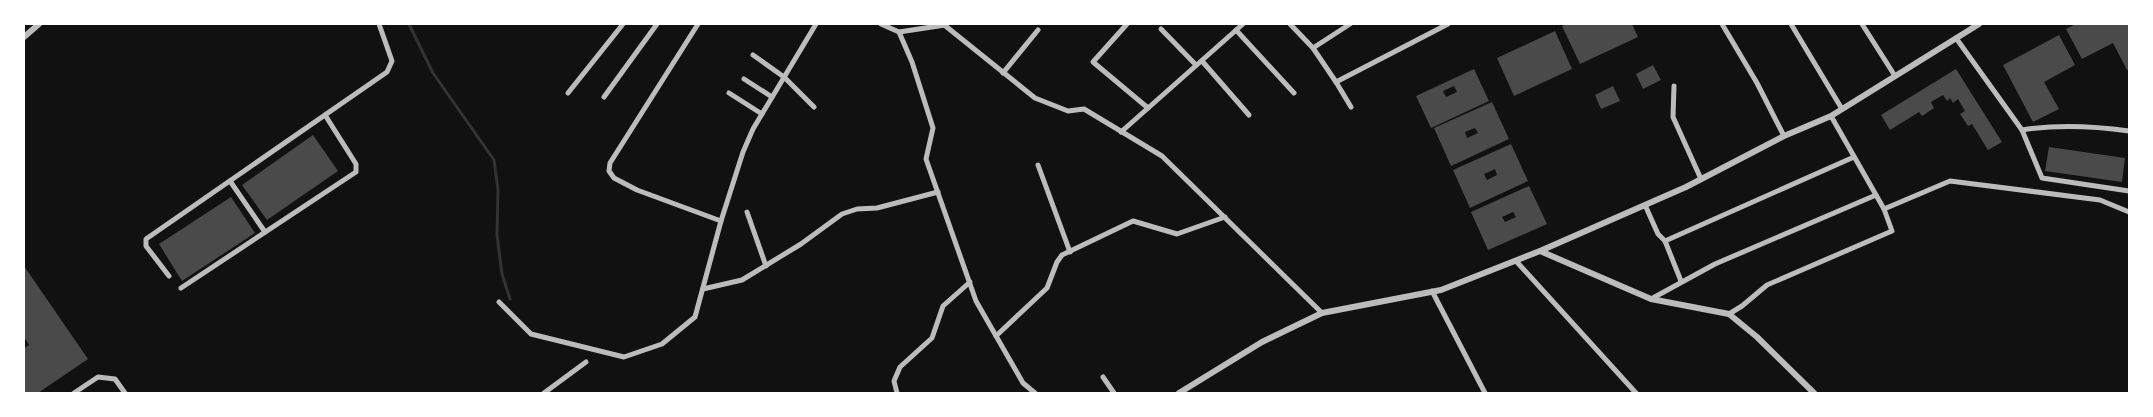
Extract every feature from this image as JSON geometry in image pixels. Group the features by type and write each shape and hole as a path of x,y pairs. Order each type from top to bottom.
{"street":[{"path":"24,36 39,24"},
{"path":"169,276 146,246 146,239 387,72 392,60 379,24"},
{"path":"568,93 623,24"},
{"path":"604,98 657,24"},
{"path":"698,24 610,163 609,172 614,178 637,190 721,222"},
{"path":"499,302 531,334 624,357 662,344 695,317 721,222 743,152 762,114 816,24"},
{"path":"881,24 899,32 944,24 1035,98 1068,111 1084,109 1141,142 1162,156 1322,313"},
{"path":"1127,24 1093,62 1148,108"},
{"path":"1121,132 1243,24"},
{"path":"1290,24 1313,48 1351,107"},
{"path":"1313,48 1350,24"},
{"path":"1336,82 1448,24"},
{"path":"1722,24 1757,83 1784,136"},
{"path":"1791,24 1842,108"},
{"path":"1862,24 1895,76"},
{"path":"1179,393 1262,342 1322,313 1432,291 1516,261 1645,205 1701,179 1784,136 1831,116 1979,24"},
{"path":"1161,29 1196,66"},
{"path":"1003,73 1038,30"},
{"path":"1236,30 1294,93"},
{"path":"899,32 912,62 933,128 926,159 976,301 1023,383 1035,393"},
{"path":"1956,38 2022,130 2042,178 2129,192"},
{"path":"753,55 784,77 814,107"},
{"path":"1202,61 1250,115"},
{"path":"744,79 772,97"},
{"path":"1674,86 1674,117 1701,179"},
{"path":"729,93 762,114"},
{"path":"181,288 357,170 356,164 325,116"},
{"path":"1729,314 1742,306 1766,285 1892,231 1884,208 1831,116"},
{"path":"2022,130 2059,126 2096,126 2129,131"},
{"path":"1666,241 1854,157"},
{"path":"1038,166 1070,252"},
{"path":"230,181 265,232"},
{"path":"1884,208 1950,182 2100,200 2129,212"},
{"path":"703,289 742,280 801,244 842,214 857,209 877,208 938,192"},
{"path":"1650,299 1715,264 1876,195"},
{"path":"1645,205 1658,234 1666,241 1681,281"},
{"path":"747,212 766,266"},
{"path":"996,336 1047,288 1057,262 1062,255 1133,221 1177,234 1225,217"},
{"path":"1540,251 1650,299 1729,314 1757,336 1814,393"},
{"path":"1516,261 1636,393"},
{"path":"897,393 894,381 900,367 932,338 944,306 970,282"},
{"path":"1432,291 1485,393"},
{"path":"544,393 586,362"},
{"path":"74,393 98,377 115,379 125,393"},
{"path":"1103,377 1114,393"}],"building":[{"path":"1567,24 1632,24 1638,37 1580,64 1562,26"},
{"path":"2076,24 2129,24 2129,69 2127,70 2113,43 2082,59 2066,29"},
{"path":"1555,31 1572,69 1514,96 1497,58"},
{"path":"2059,35 2075,65 2044,82 2059,109 2033,122 2003,65"},
{"path":"1653,65 1661,80 1643,89 1636,74"},
{"path":"1474,69 1489,101 1431,128 1416,96","holes":["1454,86 1457,92 1446,97 1443,91"]},
{"path":"1956,69 2002,142 1988,150 1972,124 1968,126 1960,114 1965,111 1958,99 1953,103 1950,98 1947,101 1943,95 1931,102 1934,108 1922,116 1919,112 1890,130 1881,115"},
{"path":"1613,86 1620,101 1601,109 1595,95"},
{"path":"1492,102 1509,139 1451,166 1434,128","holes":["1475,128 1478,133 1467,138 1465,132"]},
{"path":"313,135 338,171 267,220 242,185"},
{"path":"1511,144 1528,181 1470,208 1453,170","holes":["1495,169 1497,175 1487,180 1484,174"]},
{"path":"2049,147 2125,158 2122,182 2045,171"},
{"path":"1529,186 1547,224 1488,250 1471,212","holes":["1513,212 1516,217 1505,222 1502,217"]},
{"path":"231,197 255,233 182,281 159,244"},
{"path":"24,266 88,359 38,393 24,393 24,348 29,345 24,337"}],"waterway":[{"path":"409,24 433,73 494,160 498,190 497,235 502,274 510,299"}]}
